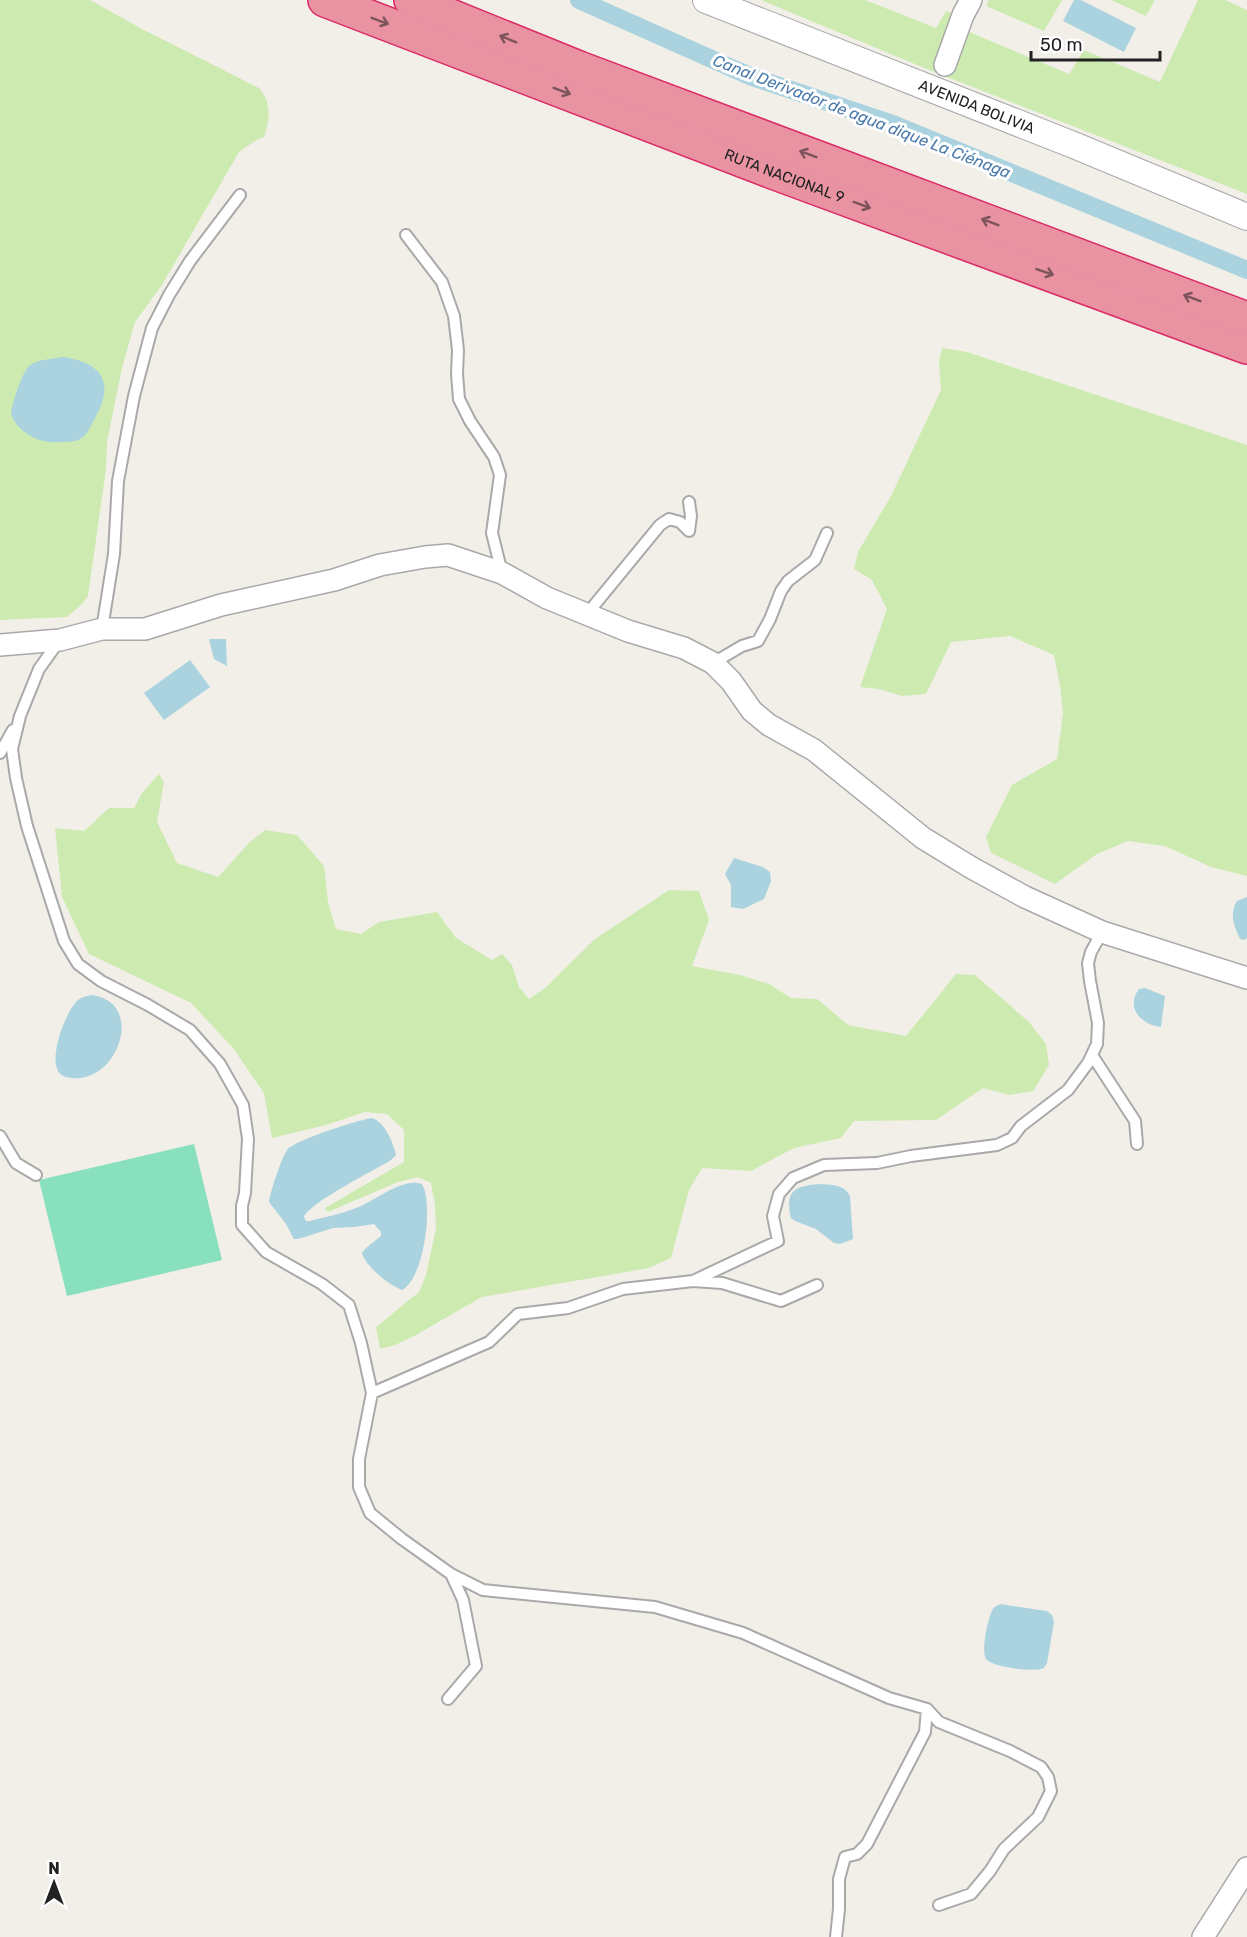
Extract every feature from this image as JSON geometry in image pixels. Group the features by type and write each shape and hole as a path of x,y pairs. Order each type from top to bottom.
{"highway":[{"name":"RUTA NACIONAL 9","path":"325,0 759,167 1247,347"},
{"name":"RUTA NACIONAL 9","path":"411,0 579,68 1247,319"}],"street":[{"name":"AVENIDA BOLIVIA","path":"706,0 1066,142 1247,217"},
{"path":"945,65 963,15 972,0"},
{"path":"0,645 60,640 102,628 146,629 221,605 334,580 380,565 448,555 502,573 547,598 628,631 684,648 713,663 731,681 752,711 770,726 814,750 923,838 1025,897 1102,932 1247,978"},
{"path":"1203,1937 1247,1868"}],"lane":[{"path":"102,628 114,554 118,481 135,396 152,328 190,261 240,195"},
{"path":"406,235 442,282 454,316 458,350 459,399 494,458 500,475 492,533 502,573"},
{"path":"587,614 660,525 669,519 680,522 689,531 692,516 689,502"},
{"path":"713,663 742,646 758,641 771,620 781,591 788,581 815,560 827,533"},
{"path":"0,753 20,716 39,669 60,640"},
{"path":"20,716 12,748 16,778 27,826 64,941 78,964 101,981 190,1030 220,1064 243,1105 248,1139 242,1225 266,1252 322,1284 349,1305 361,1343 372,1393 359,1459 359,1487 370,1513 451,1574 483,1590 655,1608 743,1633 889,1698 927,1709 939,1722 1010,1751 1041,1767 1048,1778 1051,1791 1038,1817 1004,1849 971,1894 939,1905"},
{"path":"693,1281 778,1241 773,1216 779,1194 793,1178 824,1165 877,1163 911,1156 997,1145 1012,1138 1021,1126 1068,1090 1097,1044 1098,1023 1088,963 1102,932"},
{"path":"1092,1055 1135,1121 1137,1144"},
{"path":"0,1136 16,1163 36,1175"},
{"path":"372,1393 489,1342 518,1314 568,1308 623,1289 693,1281 722,1283 781,1301 817,1285"},
{"path":"448,1699 476,1666 463,1600 451,1574"},
{"path":"836,1937 839,1879 845,1857 857,1854 867,1844 925,1732 927,1709"}],"green space":[{"path":"0,0 90,0 259,88 266,100 269,112 264,137 239,152 162,285 135,322 122,368 107,442 106,469 88,596 67,617 0,620"},
{"path":"761,0 865,0 936,28 946,11 957,15 967,31 1069,74 1084,50 1160,82 1198,0 1225,0 1247,10 1247,194 934,72"},
{"path":"989,0 1062,0 1044,31 986,6"},
{"path":"1111,0 1155,0 1146,16"},
{"path":"942,348 967,352 1247,445 1247,876 1211,867 1165,846 1128,841 1097,854 1055,884 991,853 986,837 1012,785 1057,759 1063,713 1054,655 1010,636 951,642 926,694 902,696 879,689 860,687 887,609 872,580 854,569 858,552 891,496 941,390 939,363"},
{"path":"159,774 164,782 157,822 177,863 218,877 249,843 265,830 297,835 324,866 328,902 336,929 361,934 379,922 437,912 456,938 492,960 502,954 512,965 519,987 529,999 545,988 595,939 669,890 699,891 709,920 692,966 740,975 769,984 791,998 817,999 848,1025 906,1036 956,974 975,975 1029,1022 1046,1044 1049,1065 1033,1091 1009,1095 983,1088 936,1120 854,1121 841,1138 794,1148 751,1171 702,1168 689,1190 671,1258 649,1268 482,1297 416,1335 380,1349 376,1327 419,1292 426,1275 436,1228 431,1183 418,1177 398,1182 328,1212 325,1208 404,1162 404,1130 387,1114 365,1112 326,1125 272,1138 264,1093 233,1048 191,1003 89,954 62,897 55,828 84,831 109,808 134,808 142,793"},
{"path":"194,1144 222,1260 67,1296 39,1180"}],"water":[{"path":"1074,0 1081,0 1136,28 1124,52 1063,21"},
{"path":"63,357 87,364 101,376 104,384 102,404 88,432 83,437 71,442 46,442 23,431 15,422 11,412 21,381 29,366"},
{"path":"209,639 226,639 227,666 214,659"},
{"path":"190,660 210,687 164,720 144,693"},
{"path":"734,858 763,867 770,872 771,881 764,899 743,909 731,907 731,885 725,874"},
{"path":"1247,897 1247,938 1244,940 1240,939 1234,925 1233,911 1237,901"},
{"path":"1145,988 1165,996 1161,1027 1147,1023 1137,1014 1135,996 1139,989"},
{"path":"91,995 108,1001 118,1012 122,1027 119,1043 111,1058 99,1071 84,1077 66,1077 59,1073 56,1064 58,1041 73,1006 80,999"},
{"path":"372,1118 385,1128 396,1155 330,1195 304,1217 306,1221 310,1221 339,1214 363,1205 397,1187 414,1183 422,1184 427,1207 425,1240 416,1272 410,1283 402,1290 379,1275 364,1258 362,1253 381,1236 381,1232 374,1224 333,1228 294,1239 269,1202 288,1149 341,1126"},
{"path":"819,1184 841,1187 850,1196 853,1239 840,1244 834,1243 816,1229 791,1218 789,1201 794,1191 804,1186"},
{"path":"1000,1604 1047,1611 1052,1615 1054,1622 1047,1663 1044,1668 1032,1670 1014,1668 986,1659 985,1642 989,1619 993,1609"}],"waterway":[{"name":"Canal Derivador de agua dique La Ciénaga","path":"579,0 752,77 893,124 1247,270"}]}
